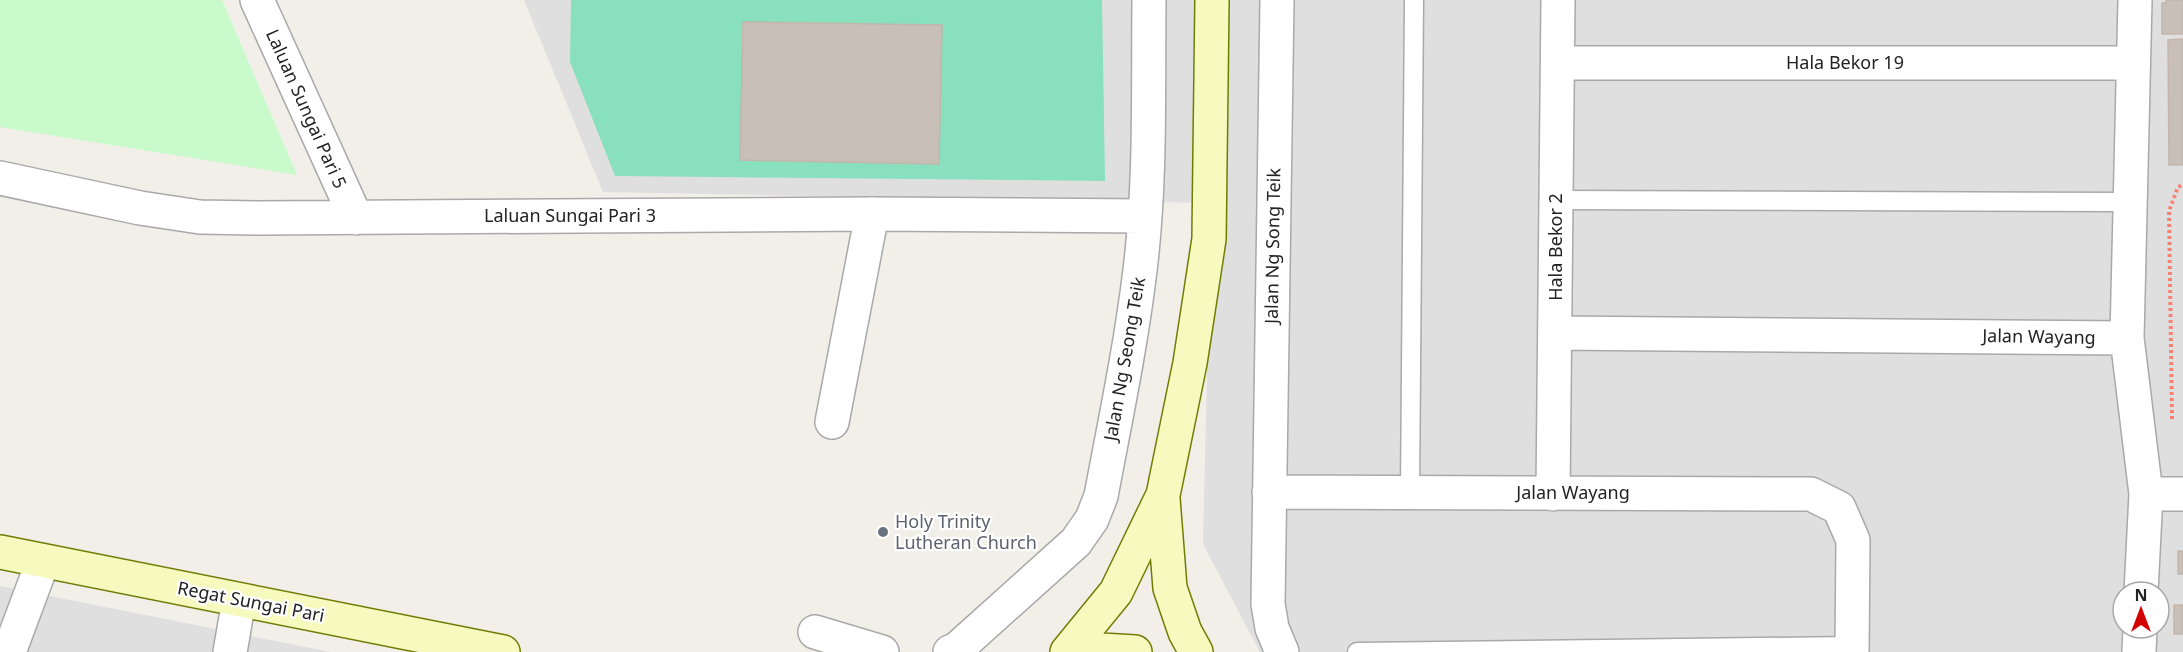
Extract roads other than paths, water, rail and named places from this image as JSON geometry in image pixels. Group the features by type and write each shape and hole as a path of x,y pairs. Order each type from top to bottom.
{"main road":[{"path":"1067,652 1116,592 1163,495 1190,363 1209,239 1212,0"},
{"path":"1163,495 1170,588 1185,632 1196,652"},
{"name":"Regat Sungai Pari","path":"0,552 503,652"},
{"path":"1095,652 1101,650 1136,652"}],"street":[{"name":"Laluan Sungai Pari 5","path":"257,0 356,218"},
{"name":"Jalan Ng Seong Teik","path":"950,652 957,649 1076,542 1092,519 1101,496 1140,269 1144,216 1149,0"},
{"name":"Jalan Ng Song Teik","path":"1277,0 1268,604 1272,628 1282,652"},
{"name":"Hala Bekor 2","path":"1553,494 1558,0"},
{"path":"2135,0 2127,338 2146,494 2142,580"},
{"name":"Hala Bekor 19","path":"1558,63 2133,63"},
{"name":"Laluan Sungai Pari 3","path":"0,178 140,208 200,217 872,214 1144,216"},
{"path":"832,422 872,214"},
{"name":"Jalan Wayang","path":"1555,333 2127,338"},
{"name":"Jalan Wayang","path":"1269,492 1811,494 1839,508 1853,540 1852,649"},
{"path":"2146,494 2183,494"},
{"path":"9,652 44,561"},
{"path":"230,652 239,600"},
{"path":"815,632 882,652"}],"lane":[{"path":"1410,493 1414,0"},
{"path":"1556,201 2129,202"},
{"path":"1357,652 1852,649"}],"place":[{"name":"Holy Trinity Lutheran Church","path":"883,532"}]}
